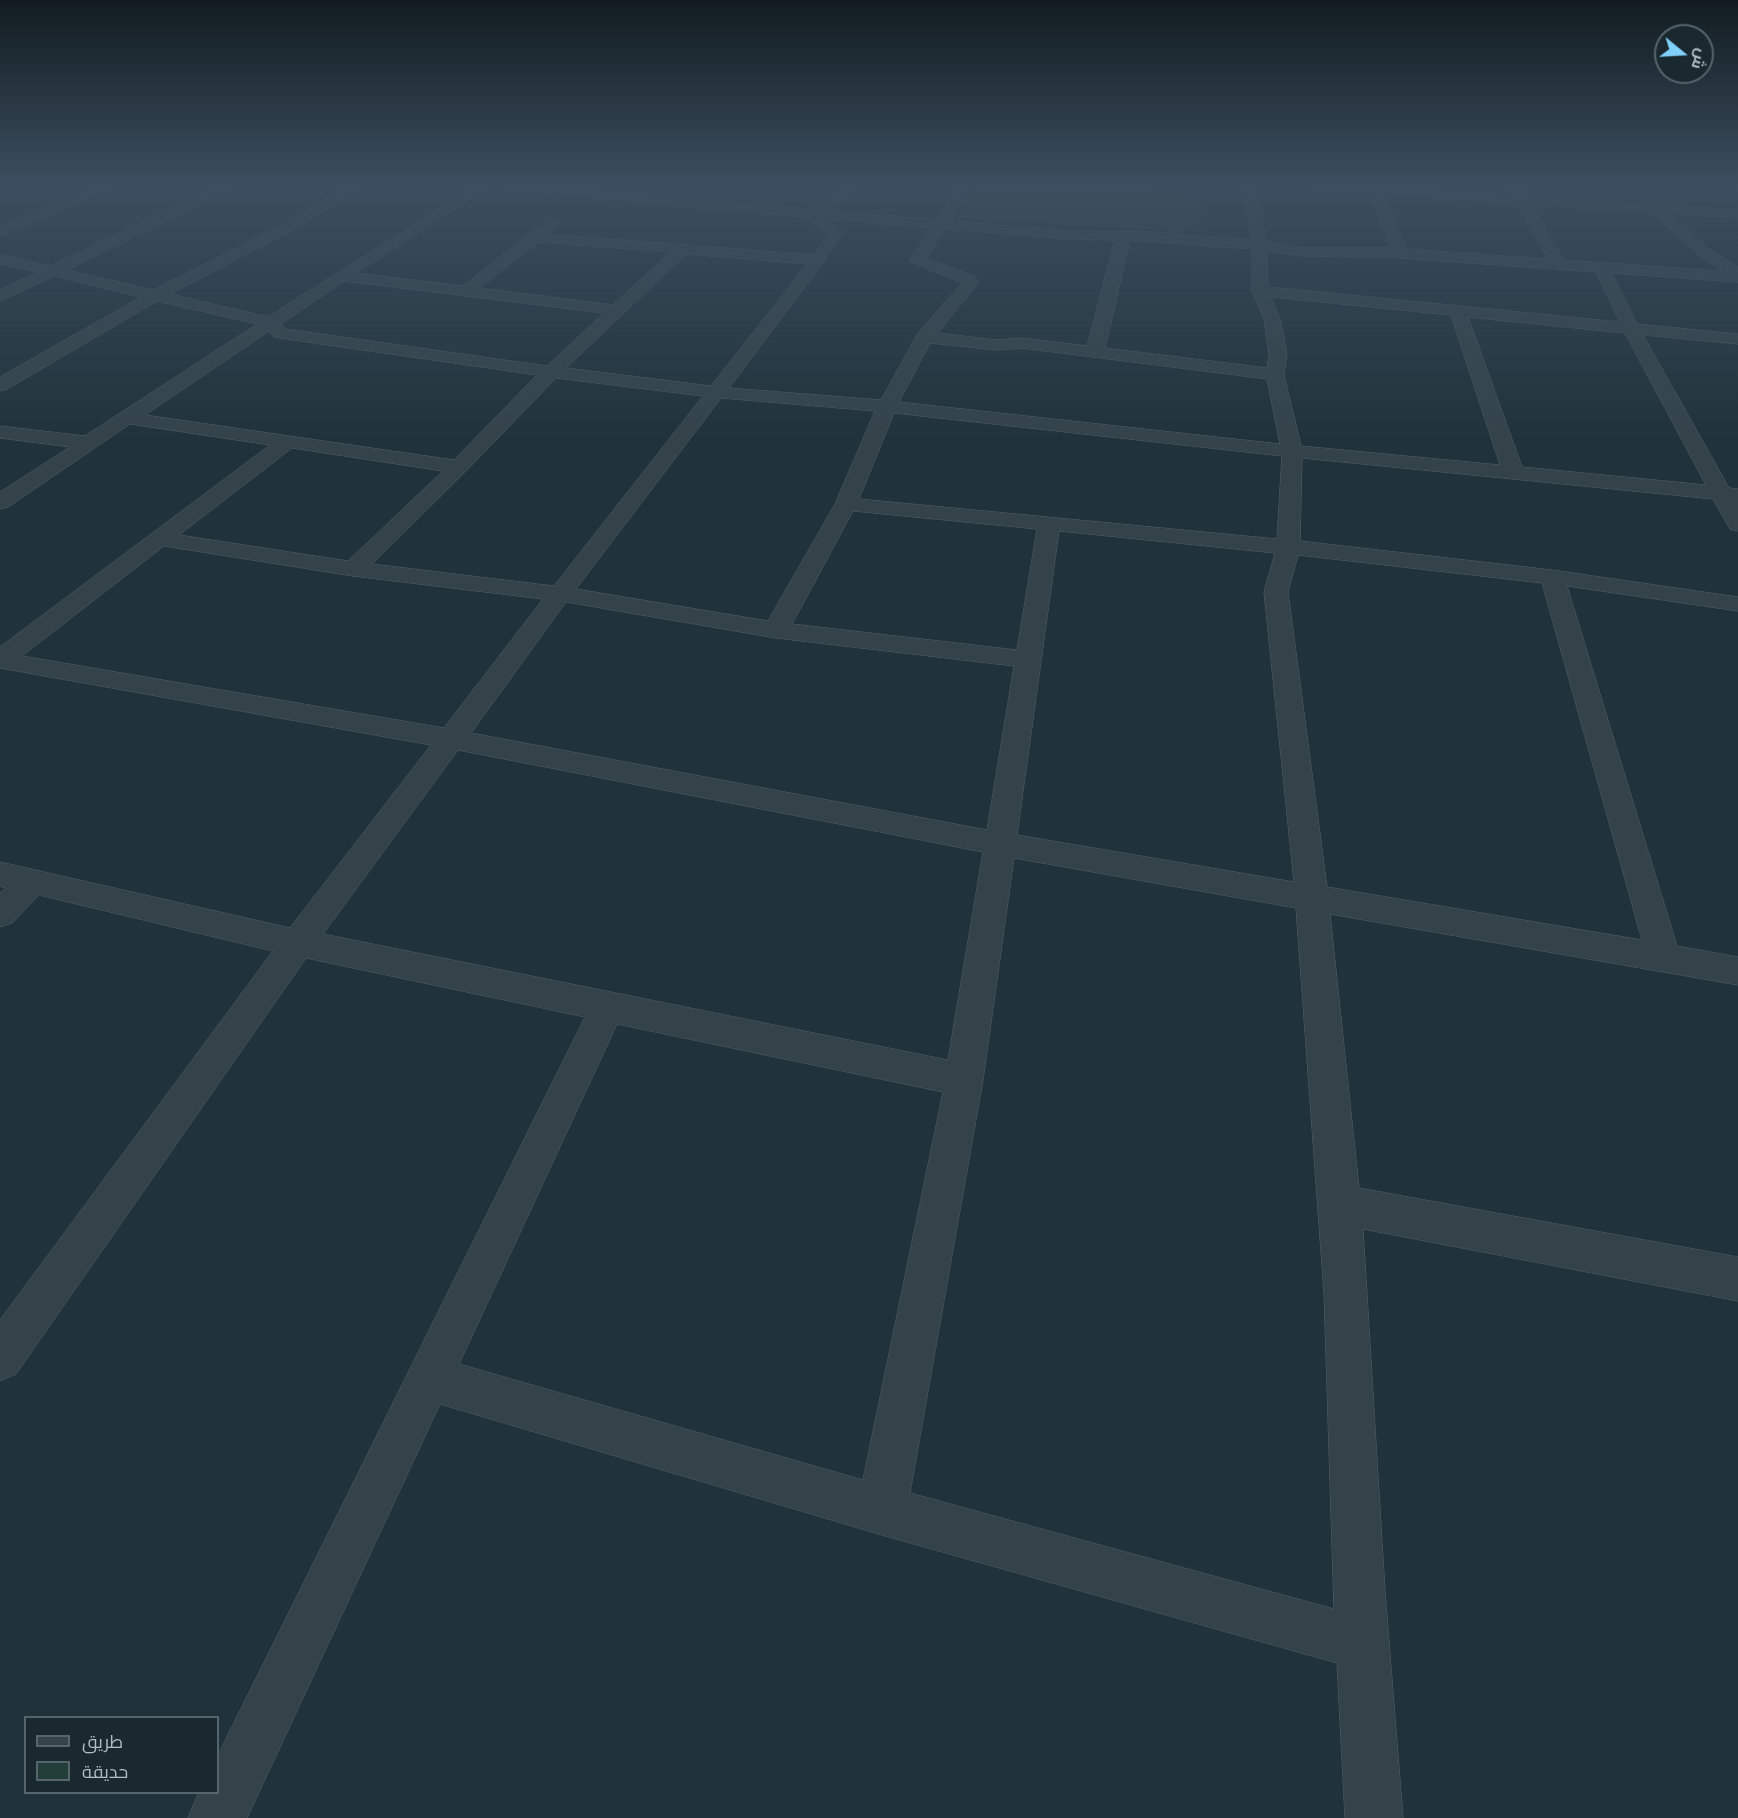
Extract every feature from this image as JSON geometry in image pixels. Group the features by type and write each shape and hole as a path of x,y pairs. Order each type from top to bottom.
{"street":[{"path":"0,296 49,272 270,322 280,333 551,372 714,392 887,406 1292,451 1729,493"},
{"path":"0,385 155,295 200,272"},
{"path":"0,502 348,272"},
{"path":"467,291 491,272"},
{"path":"353,569 459,467 551,372 658,272"},
{"path":"0,1358 298,943 560,594 809,272"},
{"path":"776,630 846,504 887,406 924,337 970,283 968,279 949,272"},
{"path":"1095,351 1114,272"},
{"path":"1260,272 1260,291 1272,319 1278,354 1275,375 1292,451 1288,547 1276,592 1312,897 1340,1204 1374,1818"},
{"path":"1604,272 1632,330 1729,493 1738,524"},
{"path":"1677,272 1738,275"},
{"path":"341,276 617,310"},
{"path":"1260,291 1738,339"},
{"path":"1458,312 1513,472"},
{"path":"924,337 996,345 1022,343 1275,375"},
{"path":"127,418 459,467"},
{"path":"0,432 90,443"},
{"path":"0,660 288,441"},
{"path":"846,504 1288,547 1552,577 1738,604"},
{"path":"882,1510 964,1080 1049,523"},
{"path":"161,538 353,569 560,594 776,630 1029,660"},
{"path":"1552,577 1664,958"},
{"path":"0,660 452,739 1000,844 1738,972"},
{"path":"0,914 16,878 298,943 964,1080"},
{"path":"217,1818 607,1008"},
{"path":"1340,1204 1738,1279"},
{"path":"429,1378 882,1510 1363,1644"}]}
